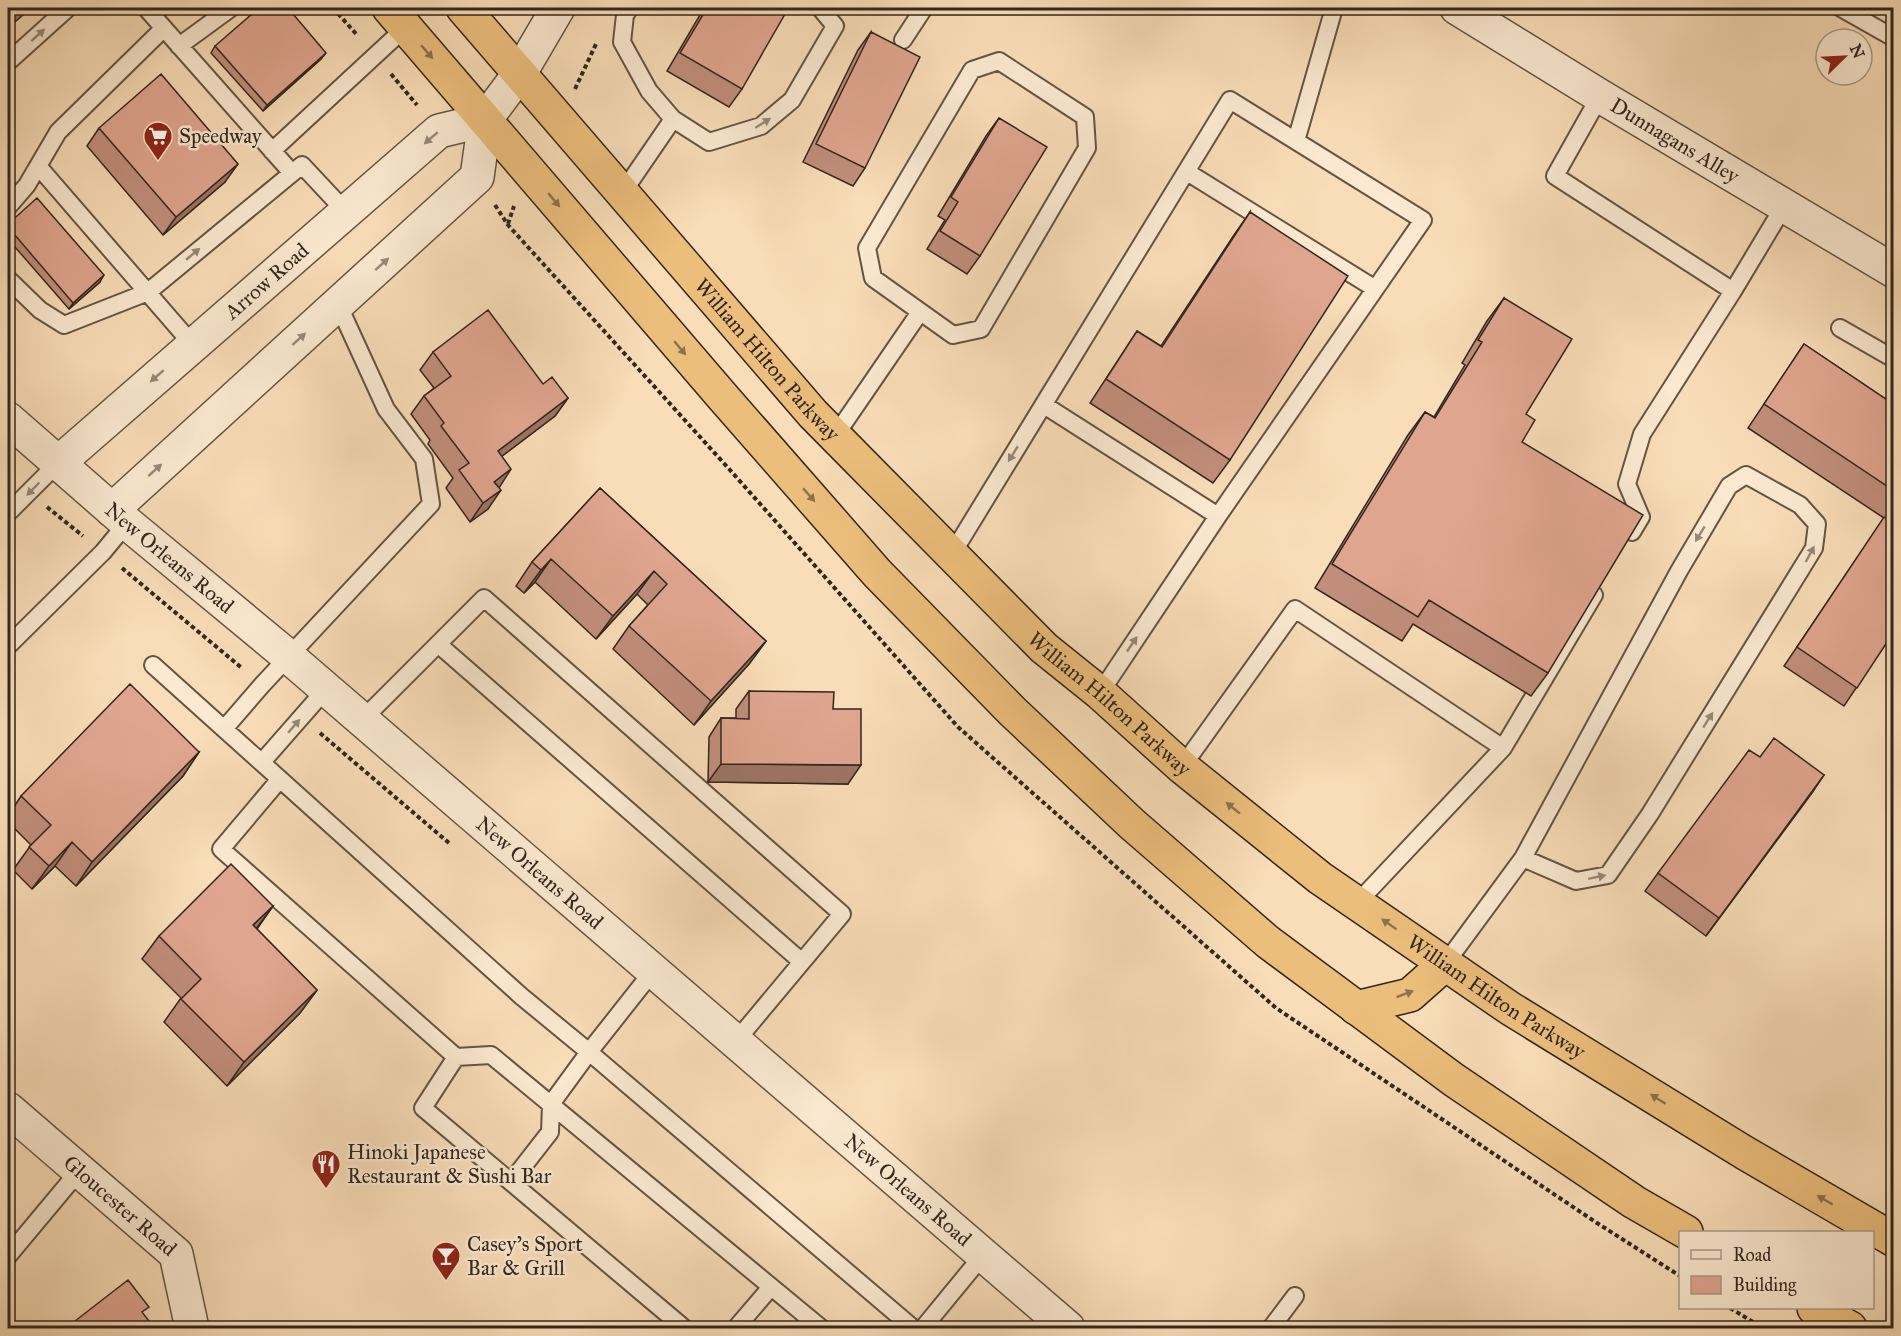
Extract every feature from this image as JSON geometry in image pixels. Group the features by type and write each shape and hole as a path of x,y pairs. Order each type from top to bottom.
{"highway":[{"name":"William Hilton Parkway","path":"463,8 835,436 1044,648 1100,693 1182,767 1320,878 1358,902 1510,1009 1745,1153 1893,1240"},
{"path":"397,17 877,573 1012,711 1132,824 1268,942 1464,1087 1634,1202 1683,1231"},
{"path":"1356,1008 1410,994 1445,964"},
{"path":"1816,1309 1850,1329"}],"street":[{"path":"120,517 338,304 477,177 485,120 520,73 558,8"},
{"name":"Dunnagans Alley","path":"1457,8 1893,271"},
{"name":"Arrow Road","path":"57,464 439,131 485,120"},
{"name":"New Orleans Road","path":"8,419 57,464 289,657 1068,1329"},
{"name":"Gloucester Road","path":"8,1109 176,1254 192,1329"}],"lane":[{"path":"8,62 68,8"},
{"path":"146,8 292,173"},
{"path":"179,46 231,8"},
{"path":"630,8 625,15 622,42 649,91 674,119 709,142 761,126 792,100 835,26 820,8"},
{"path":"903,40 924,8"},
{"path":"1296,141 1334,8"},
{"path":"1841,8 1893,38"},
{"path":"273,151 397,17"},
{"path":"8,207 27,185 58,132 164,28"},
{"path":"999,62 1085,117 1087,148 981,329 952,335 920,312 873,278 867,248 972,70 999,62"},
{"path":"1600,96 1555,176 1733,291"},
{"path":"952,554 1230,100 1423,220 1218,516 1100,693"},
{"path":"623,192 674,119"},
{"path":"8,279 40,310 64,325 148,292 302,165 346,212"},
{"path":"38,166 194,345"},
{"path":"1187,172 1374,288"},
{"path":"1623,547 1641,517 1628,484 1642,434 1784,206"},
{"path":"224,729 262,685 431,504 424,459 386,410 338,304"},
{"path":"835,436 920,312"},
{"path":"1840,328 1893,359"},
{"path":"1044,405 1218,516"},
{"path":"8,513 57,464"},
{"path":"1445,964 1523,858 1679,570 1729,486 1746,475 1800,505 1817,524 1814,548 1650,814 1608,875 1576,881 1523,858"},
{"path":"8,646 103,552 120,517"},
{"path":"1358,902 1503,748 1605,577"},
{"path":"362,720 484,598 842,914 735,1041"},
{"path":"1182,767 1295,609 1503,748"},
{"path":"438,644 802,962"},
{"path":"153,665 522,996 913,1329"},
{"path":"262,762 326,689"},
{"path":"280,779 221,849 456,1057 491,1054 821,1329"},
{"path":"511,1182 550,1132 551,1104 654,971"},
{"path":"456,1057 423,1108 684,1329"},
{"path":"8,1256 79,1171"},
{"path":"923,1329 983,1255"},
{"path":"736,1329 771,1287"},
{"path":"1271,1329 1296,1296"}],"path":[{"path":"29,493 262,685"},
{"path":"301,718 456,849"},
{"path":"1732,1309 1763,1329"}],"building":[{"path":"8,8 23,8 8,21"},
{"path":"259,8 288,8 326,53 267,105 215,46"},
{"path":"707,8 774,8 785,14 742,89 680,53"},
{"path":"871,32 920,57 865,168 816,144"},
{"path":"161,74 238,164 176,217 99,128"},
{"path":"999,118 1047,147 980,256 940,231 958,202 951,197"},
{"path":"37,198 104,275 73,303 8,227 8,224"},
{"path":"1250,212 1348,276 1230,460 1106,379 1137,331 1162,347"},
{"path":"1504,298 1572,339 1526,414 1535,420 1522,442 1643,515 1548,673 1429,600 1418,617 1332,564 1425,412 1435,418 1482,342 1478,340"},
{"path":"488,310 543,384 552,377 568,398 498,451 511,469 494,482 501,490 483,503 459,470 469,463 441,426 444,423 424,396 451,376 433,352"},
{"path":"1804,344 1893,404 1893,490 1764,404"},
{"path":"600,488 766,641 711,701 629,626 667,584 654,571 613,616 551,559 541,570 532,562"},
{"path":"1884,517 1893,523 1893,633 1857,688 1797,647"},
{"path":"130,684 199,752 92,862 72,842 49,866 29,847 51,825 21,796"},
{"path":"749,691 834,692 833,709 861,709 861,765 721,764 721,718 749,719"},
{"path":"1774,738 1824,775 1719,918 1658,873 1749,750 1760,757"},
{"path":"231,864 273,906 253,925 317,990 244,1062 181,999 201,979 159,936"},
{"path":"128,1280 149,1307 142,1312 155,1329 66,1328"}],"place":[{"name":"Speedway","path":"158,162"},
{"name":"Hinoki Japanese Restaurant & Sushi Bar","path":"326,1190"},
{"name":"Casey's Sport Bar & Grill","path":"446,1282"}]}
